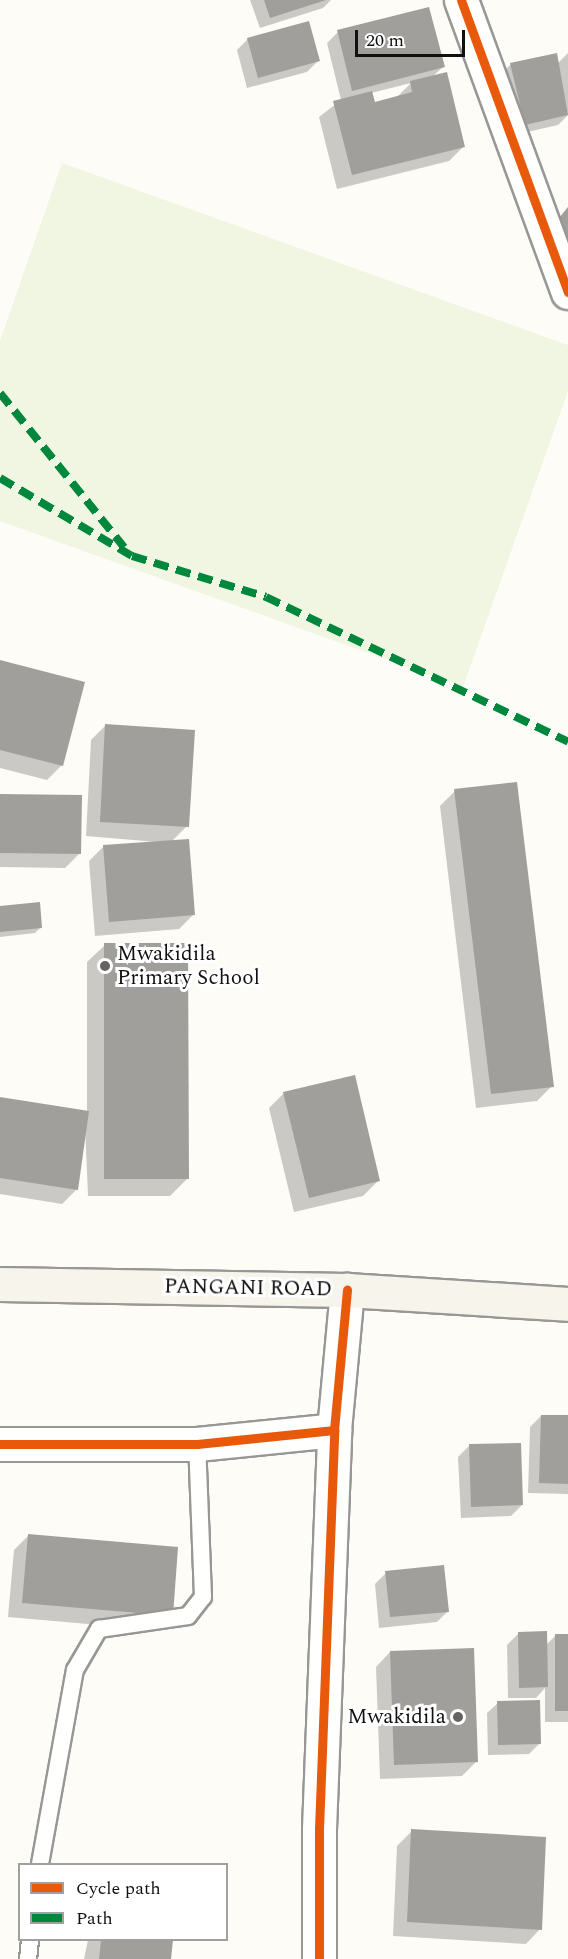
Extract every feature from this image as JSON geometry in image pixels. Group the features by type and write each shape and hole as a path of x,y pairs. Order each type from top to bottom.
{"main road":[{"name":"PANGANI ROAD","path":"0,1284 347,1290 568,1304"}],"street":[{"path":"461,0 568,292"},
{"path":"319,1959 334,1430 347,1290"},
{"path":"2,1445 197,1444 334,1430"}],"lane":[{"path":"40,1863 75,1670 99,1629 188,1616 203,1597 197,1444"},
{"path":"28,1959 30,1941"}],"green space":[{"path":"62,163 568,345 568,391 463,687 0,521 0,341"}],"building":[{"path":"264,0 326,0 270,18"},
{"path":"429,7 445,67 352,91 337,30"},
{"path":"309,21 320,61 258,78 247,38"},
{"path":"557,53 568,115 525,125 510,63"},
{"path":"447,72 465,147 352,175 333,101 372,91 375,102 412,92 410,81"},
{"path":"568,207 568,254 545,235"},
{"path":"0,660 85,682 63,766 0,750"},
{"path":"105,724 195,730 189,827 100,822"},
{"path":"517,782 554,1087 491,1094 454,789"},
{"path":"0,794 82,795 81,854 0,853"},
{"path":"189,839 195,915 109,922 103,845"},
{"path":"40,902 42,928 0,932 0,906"},
{"path":"104,943 188,943 189,1179 104,1179"},
{"path":"355,1075 380,1181 309,1198 283,1092"},
{"path":"0,1097 89,1111 78,1190 0,1178"},
{"path":"541,1415 568,1415 568,1484 539,1483"},
{"path":"521,1443 523,1505 471,1507 469,1444"},
{"path":"28,1534 178,1547 173,1616 22,1603"},
{"path":"444,1565 449,1612 390,1617 385,1571"},
{"path":"547,1631 548,1687 519,1688 518,1632"},
{"path":"555,1634 568,1634 568,1711 555,1711"},
{"path":"474,1648 478,1762 394,1765 390,1651"},
{"path":"540,1700 541,1744 498,1745 497,1701"},
{"path":"411,1829 546,1837 542,1930 407,1922"},
{"path":"101,1941 173,1941 171,1959 99,1959"}],"marked path":[{"path":"0,393 124,547"},
{"path":"0,478 132,556 266,597 568,742"}],"cycle path":[{"path":"461,0 568,292"},
{"path":"319,1959 319,1829 334,1430 347,1290"},
{"path":"0,1444 197,1444 334,1430"}],"place":[{"name":"Mwakidila Primary School","path":"105,966"},
{"name":"Mwakidila","path":"458,1717"}]}
